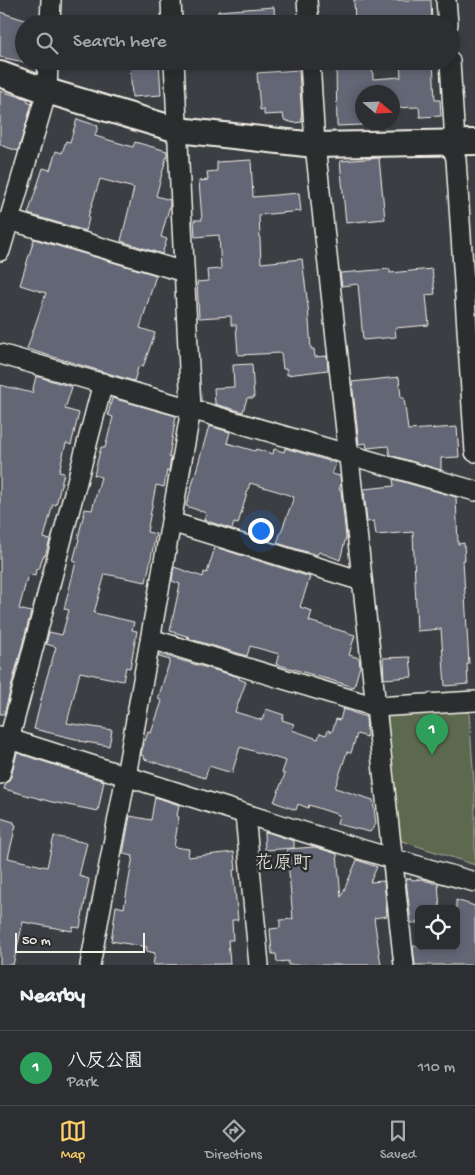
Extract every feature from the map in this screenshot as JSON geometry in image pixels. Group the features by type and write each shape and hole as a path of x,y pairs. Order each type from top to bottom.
{"street":[{"path":"50,15 51,0"},
{"path":"171,0 172,15"},
{"path":"307,0 308,15"},
{"path":"446,0 447,15"},
{"path":"0,250 46,92 47,70"},
{"path":"90,965 126,776 191,408 175,70"},
{"path":"311,70 315,145 347,454 404,965"},
{"path":"451,70 456,142 450,148 454,152 456,159 475,452"},
{"path":"0,74 46,92 178,130 315,145 456,142"},
{"path":"9,220 184,272"},
{"path":"0,354 475,491"},
{"path":"0,774 5,737 103,383"},
{"path":"171,522 362,580"},
{"path":"150,639 376,707 475,701"},
{"path":"5,737 245,814 475,882"},
{"path":"245,814 259,965"}],"green space":[{"path":"469,712 475,796 475,865 399,840 387,713"}],"building":[{"path":"354,0 431,0 432,15 355,15"},
{"path":"274,7 274,15 218,15 218,11"},
{"path":"0,12 15,17 15,60 0,57"},
{"path":"130,70 160,70 161,95 132,97"},
{"path":"299,70 302,122 294,123 284,120 283,114 264,115 264,109 260,110 257,73"},
{"path":"336,70 372,70 373,79 401,77 401,70 433,70 435,100 440,100 441,116 420,117 419,107 400,108 400,85 355,85 355,125 337,126"},
{"path":"0,91 28,99 27,102 32,104 18,151 0,145"},
{"path":"77,119 98,126 95,136 133,147 135,142 167,151 156,196 170,200 161,237 167,239 162,254 121,241 134,188 100,179 88,217 86,231 28,214 43,168 50,170 56,151 62,153 66,141 70,142"},
{"path":"379,158 385,219 346,223 340,161"},
{"path":"251,160 253,197 299,193 301,211 259,215 261,263 302,259 311,349 314,349 315,357 327,356 328,370 287,375 287,369 283,369 281,353 238,355 236,325 231,325 231,316 199,318 197,282 208,281 207,270 221,269 219,235 195,237 194,220 202,220 199,181 208,180 207,172 217,171 217,162"},
{"path":"34,239 156,275 140,328 155,333 143,367 139,365 134,381 27,349 46,293 20,285"},
{"path":"390,269 390,273 432,269 435,294 426,295 429,325 395,328 396,337 363,340 358,284 342,286 340,273"},
{"path":"252,364 254,398 247,398 243,412 215,404 214,388 234,387 233,365"},
{"path":"36,376 72,387 65,409 79,413 71,445 66,443 59,472 64,473 56,505 53,504 44,538 50,540 45,556 43,556 39,570 36,569 35,576 28,574 19,609 31,612 4,714 0,714 0,385 32,393"},
{"path":"399,377 401,398 404,398 408,430 457,427 459,457 441,458 441,470 390,455 388,446 367,448 366,443 359,444 352,382"},
{"path":"112,398 176,416 169,457 171,458 169,471 167,470 164,487 156,485 147,532 156,534 146,582 105,574 94,613 134,622 132,630 137,631 130,668 126,667 123,681 80,672 67,723 112,730 109,746 79,741 34,729 56,647 46,644 49,632 62,635 69,610 64,609 76,562 73,561 85,509 92,510 101,477 94,475 101,447 105,448 113,417 108,415"},
{"path":"209,426 230,432 227,443 273,454 274,449 284,452 285,448 336,463 332,474 340,476 341,484 339,490 341,490 346,537 340,560 319,552 317,555 277,543 294,497 280,492 250,483 238,524 234,523 232,529 204,520 206,513 186,506"},
{"path":"393,479 456,497 458,544 464,543 465,560 463,560 469,664 467,664 468,684 445,686 441,629 417,631 413,532 376,535 374,521 367,522 364,489 394,486"},
{"path":"215,547 310,577 300,607 312,611 309,621 355,635 349,655 359,658 360,666 354,687 276,664 279,654 250,646 247,656 170,631 180,584 172,581 174,567 203,577 204,572 207,573"},
{"path":"159,654 239,677 239,679 246,682 235,712 262,720 266,709 284,715 282,720 294,724 292,730 318,739 320,733 326,735 328,730 332,732 336,719 340,720 343,709 366,717 367,737 357,734 351,753 347,752 335,788 373,800 376,824 370,832 337,824 339,815 309,805 308,808 298,804 296,810 274,802 285,774 282,773 286,761 240,747 232,773 209,766 205,778 144,759 145,757 141,755 142,750 148,732 151,733 162,701 158,699 170,660 159,657"},
{"path":"410,657 412,677 384,679 383,658"},
{"path":"17,753 104,781 98,811 52,802 4,789 11,777"},
{"path":"155,797 179,805 174,847 189,849 188,857 234,852 236,870 233,870 238,920 232,920 233,940 228,940 230,964 153,965 155,953 146,951 147,947 111,941 116,906 124,908 133,856 123,854 130,816 151,820"},
{"path":"0,818 14,822 16,825 8,858 47,867 54,836 87,843 79,876 89,879 80,928 73,927 72,931 23,922 13,965 0,965"},
{"path":"267,832 294,841 294,848 265,850 264,833"},
{"path":"315,847 337,854 341,897 357,860 377,867 370,882 384,881 387,916 374,918 381,965 288,965 288,961 277,962 276,954 272,954 270,929 280,928 280,920 293,919 287,849"},
{"path":"406,879 423,879 432,883 438,883 440,905 415,905 415,923 411,923"},
{"path":"456,900 475,906 475,965 415,965 413,946 415,946 415,950 460,950 460,905 456,905"}],"place":[{"name":"八反公園","path":"432,755"}],"district":[{"name":"花原町","path":"283,864"}]}
